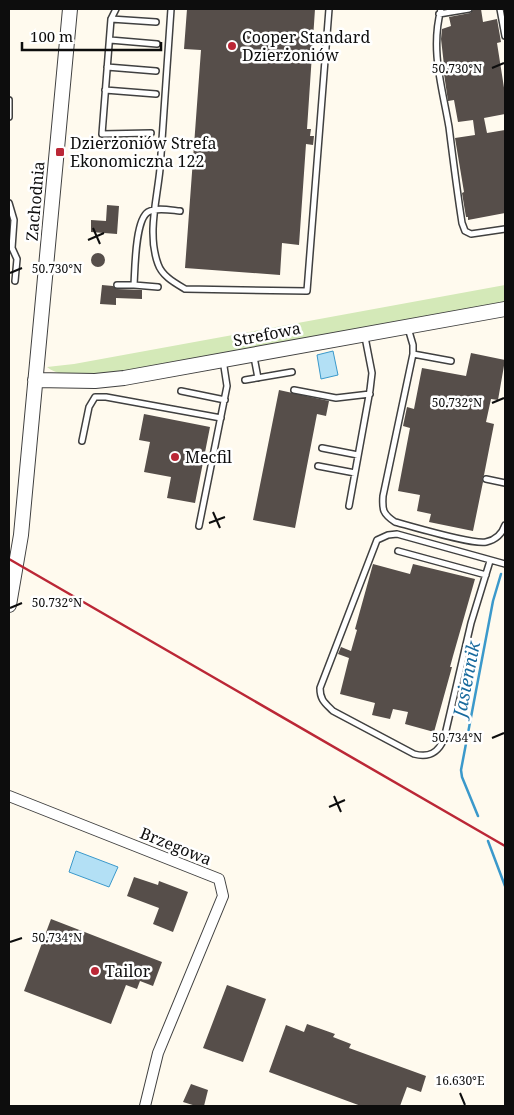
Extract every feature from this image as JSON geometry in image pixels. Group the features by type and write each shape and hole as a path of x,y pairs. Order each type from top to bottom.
{"street":[{"name":"Zachodnia","path":"9,605 20,535 70,9"},
{"name":"Strefowa","path":"35,380 95,381 124,378 505,309"},
{"name":"Brzegowa","path":"9,796 219,879 223,896 158,1053 145,1106"}],"lane":[{"path":"116,9 111,19 102,134 152,133"},
{"path":"171,9 156,209 152,239 158,266 167,277 185,289 307,291 329,9"},
{"path":"470,9 440,11 436,59 449,129 464,231 471,234 505,228"},
{"path":"500,9 505,36"},
{"path":"111,19 156,22"},
{"path":"110,40 157,44"},
{"path":"107,67 156,71"},
{"path":"105,90 156,94"},
{"path":"9,100 9,117"},
{"path":"9,203 14,220 12,248 18,259 15,280"},
{"path":"134,285 138,238 142,218 148,212 156,209 180,211"},
{"path":"118,285 158,287"},
{"path":"408,326 413,354 383,496 382,509 386,516 395,522 484,543 496,538 503,531 505,525"},
{"path":"349,506 372,374 365,334"},
{"path":"254,354 258,378"},
{"path":"413,354 451,361"},
{"path":"199,526 227,386 222,360"},
{"path":"245,380 292,372"},
{"path":"294,390 336,398 370,394"},
{"path":"181,391 225,400"},
{"path":"82,441 89,407 95,397 106,396 221,418"},
{"path":"322,448 358,455"},
{"path":"318,466 355,474"},
{"path":"486,479 505,483"},
{"path":"490,561 471,623 444,739 441,747 436,752 430,756 414,754 333,711 323,702 320,696 320,688 376,540 396,534 505,564"},
{"path":"398,551 486,575"}],"green space":[{"path":"505,285 505,303 127,371 96,375 74,375 55,372 47,367 74,364"}],"water":[{"path":"333,351 338,375 321,379 317,355"},
{"path":"76,851 118,867 109,887 69,872"}],"building":[{"path":"187,9 315,9 307,129 311,129 310,136 314,136 313,145 306,144 299,245 282,243 280,275 185,268 201,50 184,49"},
{"path":"481,9 483,22 497,19 501,42 497,43 505,94 505,114 484,118 487,133 505,130 505,213 468,220 462,193 464,192 455,138 475,135 473,120 458,122 454,100 448,101 441,39 442,29 451,26 449,17"},
{"path":"107,205 119,206 117,234 91,232 91,220 106,221"},
{"path":"95,253 101,253 105,260 101,267 95,267 91,263 91,257"},
{"path":"102,285 113,286 117,289 142,290 142,299 116,298 116,305 100,304"},
{"path":"471,353 505,360 498,400 491,399 486,422 494,424 473,531 429,522 431,514 417,511 420,495 398,491 410,428 403,426 407,407 414,409 422,368 466,376"},
{"path":"279,390 329,401 326,416 317,414 295,528 253,520"},
{"name":"Mecfil","path":"144,414 210,427 195,503 167,498 171,477 144,472 150,442 139,440"},
{"path":"373,564 410,574 413,564 475,579 434,732 405,724 408,712 393,709 390,719 372,715 375,703 340,694 349,658 338,654 341,647 351,651 357,630 355,629"},
{"path":"134,877 158,885 159,881 188,892 173,932 153,924 159,908 127,896"},
{"name":"Tailor","path":"51,919 162,962 153,986 140,981 137,989 126,985 111,1024 24,991"},
{"path":"227,985 266,999 243,1062 203,1048"},
{"path":"307,1024 335,1034 333,1037 351,1044 349,1048 426,1076 421,1092 407,1087 400,1106 361,1106 269,1072 286,1025 304,1032"},
{"path":"191,1084 208,1090 204,1106 183,1102"}],"waterway":[{"name":"Jasiennik","path":"478,816 461,770 493,601 501,574"},
{"name":"Jasiennik","path":"488,841 505,886"}],"railway":[{"path":"9,559 505,846"}],"place":[{"name":"Cooper Standard Dzierżoniów","path":"232,46"},
{"name":"Dzierżoniów Strefa Ekonomiczna 122","path":"60,152"},
{"name":"Mecfil","path":"175,457"},
{"name":"Tailor","path":"95,971"}]}
